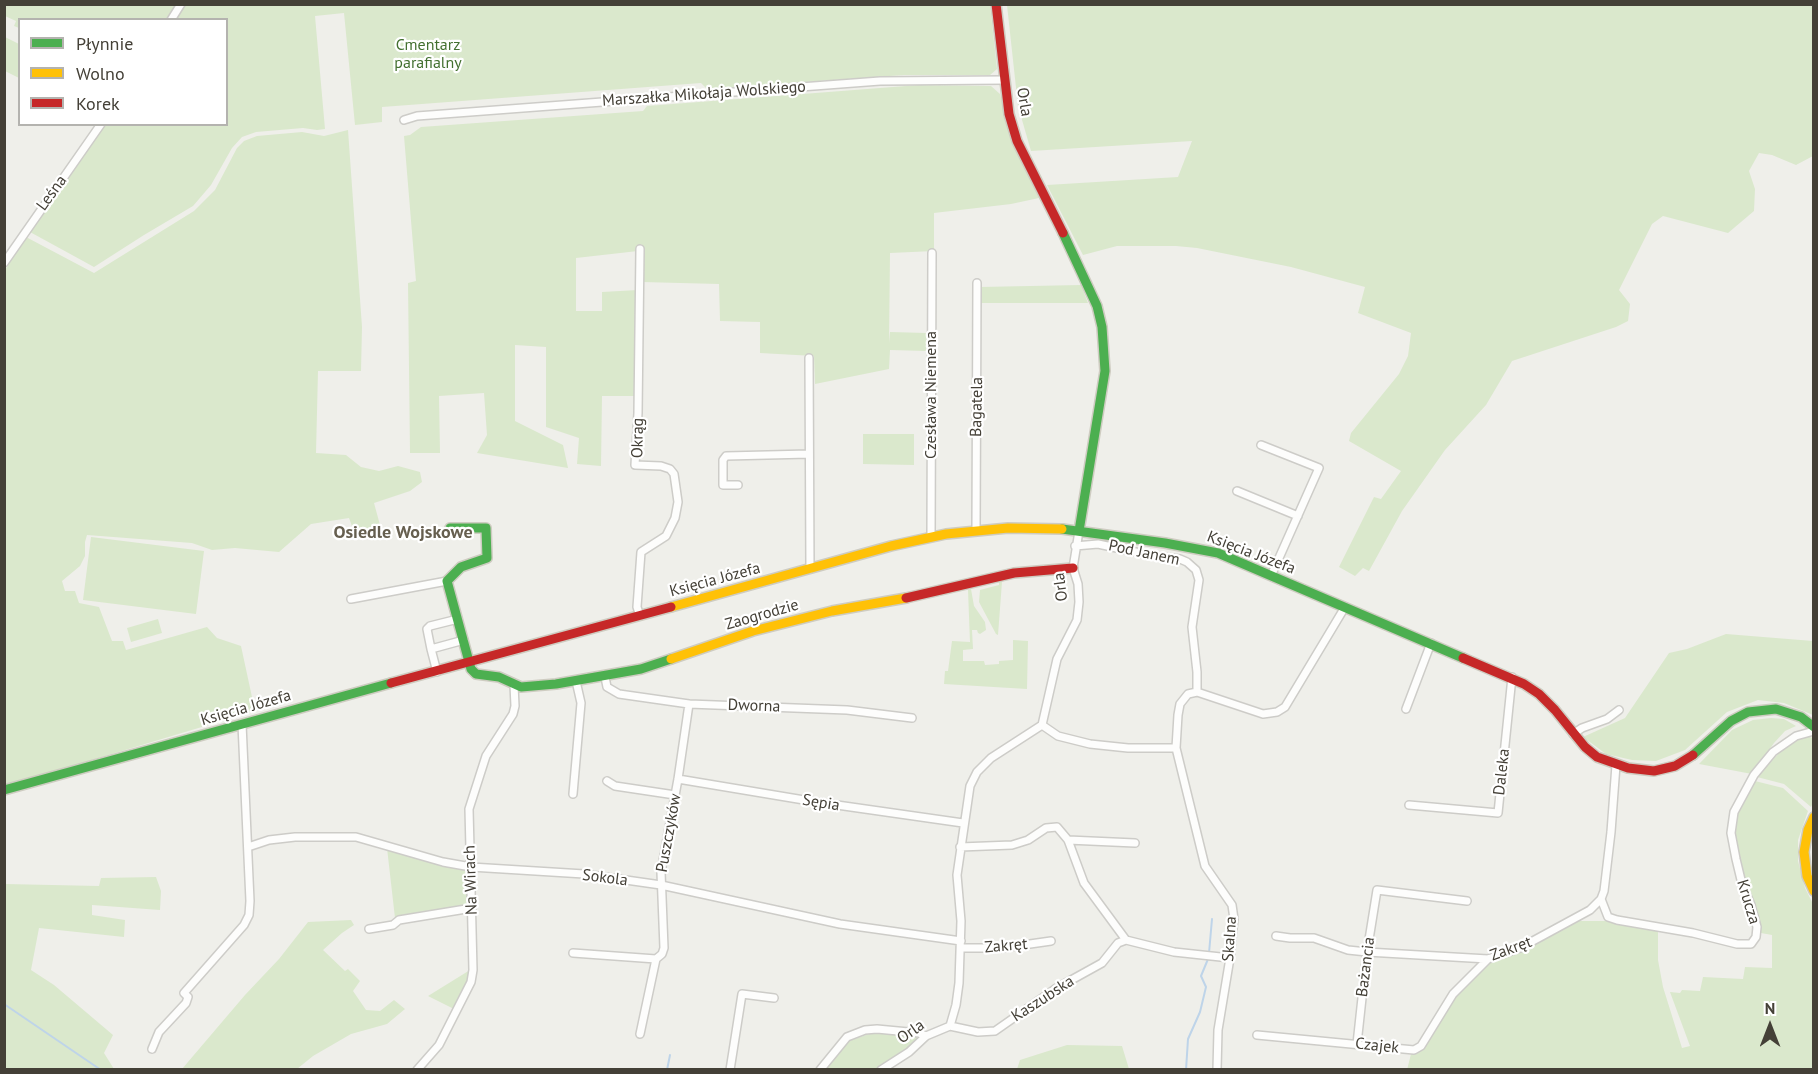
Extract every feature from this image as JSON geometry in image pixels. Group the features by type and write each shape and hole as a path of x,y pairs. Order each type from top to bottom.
{"street":[{"path":"172,18 182,4"},
{"name":"Orla","path":"881,1070 909,1052 926,1036 950,1026 956,1005 961,945 957,875 969,786 977,772 991,758 1042,725 1057,659 1077,620 1078,584 1073,568 1075,546 1105,371 1102,327 1097,306 1017,141 1009,114 996,4"},
{"name":"Marszałka Mikołaja Wolskiego","path":"404,120 417,116 880,81 1005,80"},
{"name":"Leśna","path":"4,263 99,126"},
{"name":"Okrąg","path":"640,249 635,465 661,466 670,469 674,474 678,502 675,518 666,536 641,552 637,607 640,616"},
{"name":"Czesława Niemena","path":"931,537 932,253"},
{"name":"Bagatela","path":"976,530 977,283"},
{"path":"809,358 810,569"},
{"path":"1261,446 1319,468 1271,576"},
{"path":"738,484 723,485 723,460 726,456 809,454"},
{"path":"1237,491 1298,516"},
{"path":"351,600 447,581 461,567 487,558 486,528 450,528"},
{"name":"Księcia Józefa","path":"4,790 810,569 931,537 976,530 1037,528 1079,531 1218,553 1512,678 1539,694 1585,747 1598,757 1616,765 1654,771 1675,766 1689,758 1731,721 1749,712 1765,709 1801,717 1814,729"},
{"name":"Pod Janem","path":"1075,546 1098,544 1180,559 1196,570 1198,580 1192,627 1197,692"},
{"name":"Zaogrodzie","path":"469,663 476,674 499,677 514,685 530,687 605,677 641,669 753,631 832,611 898,600 1014,573 1073,568"},
{"path":"447,581 469,663"},
{"path":"1042,725 1058,736 1090,744 1128,748 1176,748 1180,704 1188,694 1197,692 1263,714 1276,712 1285,706 1345,607"},
{"path":"437,672 427,629 430,626 458,619"},
{"path":"431,649 464,640"},
{"path":"1406,709 1431,643"},
{"name":"Dworna","path":"605,677 607,687 619,694 689,704 847,710 912,718"},
{"name":"Daleka","path":"1409,805 1498,813 1512,678"},
{"path":"573,794 581,703 576,681"},
{"name":"Na Wirach","path":"417,1070 440,1045 471,982 473,970 472,908 468,830 471,800 486,756 513,714 514,685"},
{"name":"Puszczyków","path":"640,1034 656,959 662,954 664,948 661,885 689,704"},
{"path":"1573,734 1582,728 1607,719 1619,710"},
{"path":"152,1049 159,1032 186,1003 188,997 184,993 244,925 249,915 242,724"},
{"name":"Krucza","path":"1601,899 1608,917 1617,920 1694,933 1737,944 1751,944 1756,937 1757,927 1736,859 1731,833 1734,812 1753,777 1773,752 1796,736 1814,729"},
{"name":"Skalna","path":"1176,748 1205,866 1232,905 1234,924 1218,1030 1217,1070"},
{"path":"1601,899 1611,832 1616,765"},
{"name":"Sępia","path":"678,779 963,823"},
{"path":"607,781 615,786 675,795"},
{"path":"1814,817 1808,830 1804,852 1807,876 1814,891"},
{"path":"960,847 1012,845 1028,840 1046,828 1057,827 1068,840 1084,883 1126,940 1174,951 1230,958"},
{"name":"Sokola","path":"248,847 269,840 295,837 349,836 443,862 471,867 584,874 661,885 840,924 961,945"},
{"path":"1068,840 1135,843"},
{"name":"Bażancia","path":"1358,1044 1367,952 1377,890 1467,901"},
{"name":"Zakręt","path":"1276,936 1314,938 1348,950 1488,959 1532,942 1590,910 1601,899"},
{"path":"369,929 393,925 399,920 472,908"},
{"name":"Zakręt","path":"961,945 1002,948 1051,940"},
{"name":"Kaszubska","path":"950,1026 978,1032 995,1031 1055,989 1102,963 1118,943 1126,940"},
{"path":"573,953 656,959"},
{"name":"Czajek","path":"1257,1035 1414,1050 1421,1046 1453,994 1488,959"},
{"path":"730,1070 742,994 774,998"},
{"path":"820,1070 847,1037 865,1030 919,1033 926,1036"}],"green space":[{"path":"5,5 178,5 169,18 18,18 18,28 14,26 16,21 5,16"},
{"name":"Cmentarz parafialny","path":"184,5 990,5 997,69 990,75 904,75 707,89 701,83 382,107 382,122 355,125 344,13 315,16 325,129 303,128 256,132 242,137 232,148 211,185 193,206 94,267 30,232 103,126 228,126 228,18 175,18"},
{"path":"1007,5 1813,5 1813,156 1796,165 1772,155 1759,153 1749,171 1755,189 1754,211 1728,233 1663,216 1652,224 1619,290 1630,304 1628,321 1512,361 1486,405 1445,450 1402,511 1369,571 1363,568 1355,576 1339,567 1374,497 1381,499 1401,471 1349,441 1351,433 1399,374 1408,356 1411,333 1358,313 1365,287 1291,267 1197,248 1176,246 1117,246 1083,255 1047,185 1178,177 1192,141 1031,151 1018,106"},
{"path":"5,37 18,44 18,78 5,71"},
{"path":"919,85 991,86 1000,94 1010,133 1039,198 1011,204 934,213 934,251 890,253 889,343 890,332 927,333 927,351 890,350 889,369 815,384 814,356 760,353 760,322 720,321 719,284 642,282 642,244 638,251 576,258 576,311 602,311 602,292 638,290 635,396 602,396 601,466 577,464 579,438 546,427 546,347 515,345 515,421 563,445 568,468 477,453 487,435 484,393 439,396 440,453 410,453 408,283 416,281 404,136 410,135 421,127 643,111 647,106"},
{"path":"348,130 362,327 361,371 318,371 316,453 346,455 361,467 379,471 398,466 420,472 422,482 410,491 374,503 383,536 356,537 349,518 311,524 279,552 235,548 212,550 192,543 87,535 85,556 80,566 62,581 65,591 75,591 79,603 99,607 112,641 123,641 126,650 207,627 217,638 241,646 255,711 5,784 5,270 26,237 94,273 194,211 215,190 237,148 244,141 257,136 302,132 324,136"},
{"path":"1081,285 1088,303 979,303 979,287"},
{"path":"863,434 914,434 914,465 863,464"},
{"path":"91,537 204,551 196,614 83,600"},
{"path":"999,582 1002,582 998,635 979,602 980,590 999,585"},
{"path":"971,589 974,606 985,622 986,630 980,634 977,630 972,630 973,649 963,650 963,661 984,661 985,665 1013,660 1013,640 1028,641 1027,689 944,684 952,641 970,642 968,590"},
{"path":"158,619 162,633 131,642 127,628"},
{"path":"1726,634 1813,641 1813,715 1784,703 1758,700 1727,712 1685,750 1656,761 1632,760 1606,754 1583,737 1625,718 1669,653 1687,649"},
{"path":"1784,719 1796,726 1785,731 1774,743 1752,774 1699,764 1732,730 1753,720"},
{"path":"1805,735 1813,738 1814,801 1811,807 1784,784 1757,777 1791,740"},
{"path":"1755,781 1783,788 1808,811 1798,840 1798,861 1805,888 1813,904 1813,1069 1407,1070 1411,1054 1425,1048 1445,1006 1460,989 1493,960 1518,954 1577,921 1609,921 1658,931 1658,960 1663,987 1682,1048 1690,1046 1670,992 1700,991 1703,977 1743,979 1745,967 1772,968 1772,935 1761,933 1757,912 1745,884 1735,831 1735,819"},
{"path":"387,848 467,870 468,901 463,907 395,918"},
{"path":"156,877 161,891 160,910 92,905 92,915 125,920 124,937 39,928 31,970 54,985 113,1035 104,1053 114,1069 5,1069 5,884 99,886 101,878"},
{"path":"351,920 354,925 323,950 345,971 348,969 360,981 353,991 366,1010 380,1011 394,1000 405,1009 387,1024 351,1034 313,1056 297,1069 182,1069 279,959 308,922"},
{"path":"470,970 469,981 456,1010 428,996"},
{"path":"872,1033 914,1035 917,1040 906,1051 877,1069 823,1070 837,1051 849,1041"},
{"path":"1067,1045 1122,1046 1129,1069 1017,1069 1020,1060"}],"waterway":[{"path":"1209,953 1212,919"},
{"path":"1186,1070 1188,1039 1200,1012 1206,987 1201,976 1208,959"},
{"path":"4,1004 101,1070"},
{"path":"667,1070 670,1055"}],"traffic: fast":[{"path":"1063,233 1097,306 1102,327 1105,371 1079,531"},
{"path":"450,528 486,528 487,558 461,567 447,581 471,669 476,674 499,677 521,687 556,684 641,669 671,659"},
{"path":"1062,529 1165,543 1218,553 1463,658"},
{"path":"4,790 391,683"},
{"path":"1693,755 1731,721 1748,712 1776,709 1801,717 1814,727"}],"traffic: slow":[{"path":"671,607 891,546 946,534 1008,528 1062,529"},
{"path":"671,659 753,631 832,611 906,598"},
{"path":"1814,817 1808,830 1804,852 1807,876 1814,891"}],"traffic: jam":[{"path":"996,4 1009,114 1017,141 1063,233"},
{"path":"906,598 1014,573 1073,568"},
{"path":"391,683 671,607"},
{"path":"1463,658 1524,684 1539,694 1585,747 1597,757 1628,768 1654,771 1675,766 1693,755"}],"district":[{"name":"Osiedle Wojskowe","path":"403,533"}]}
